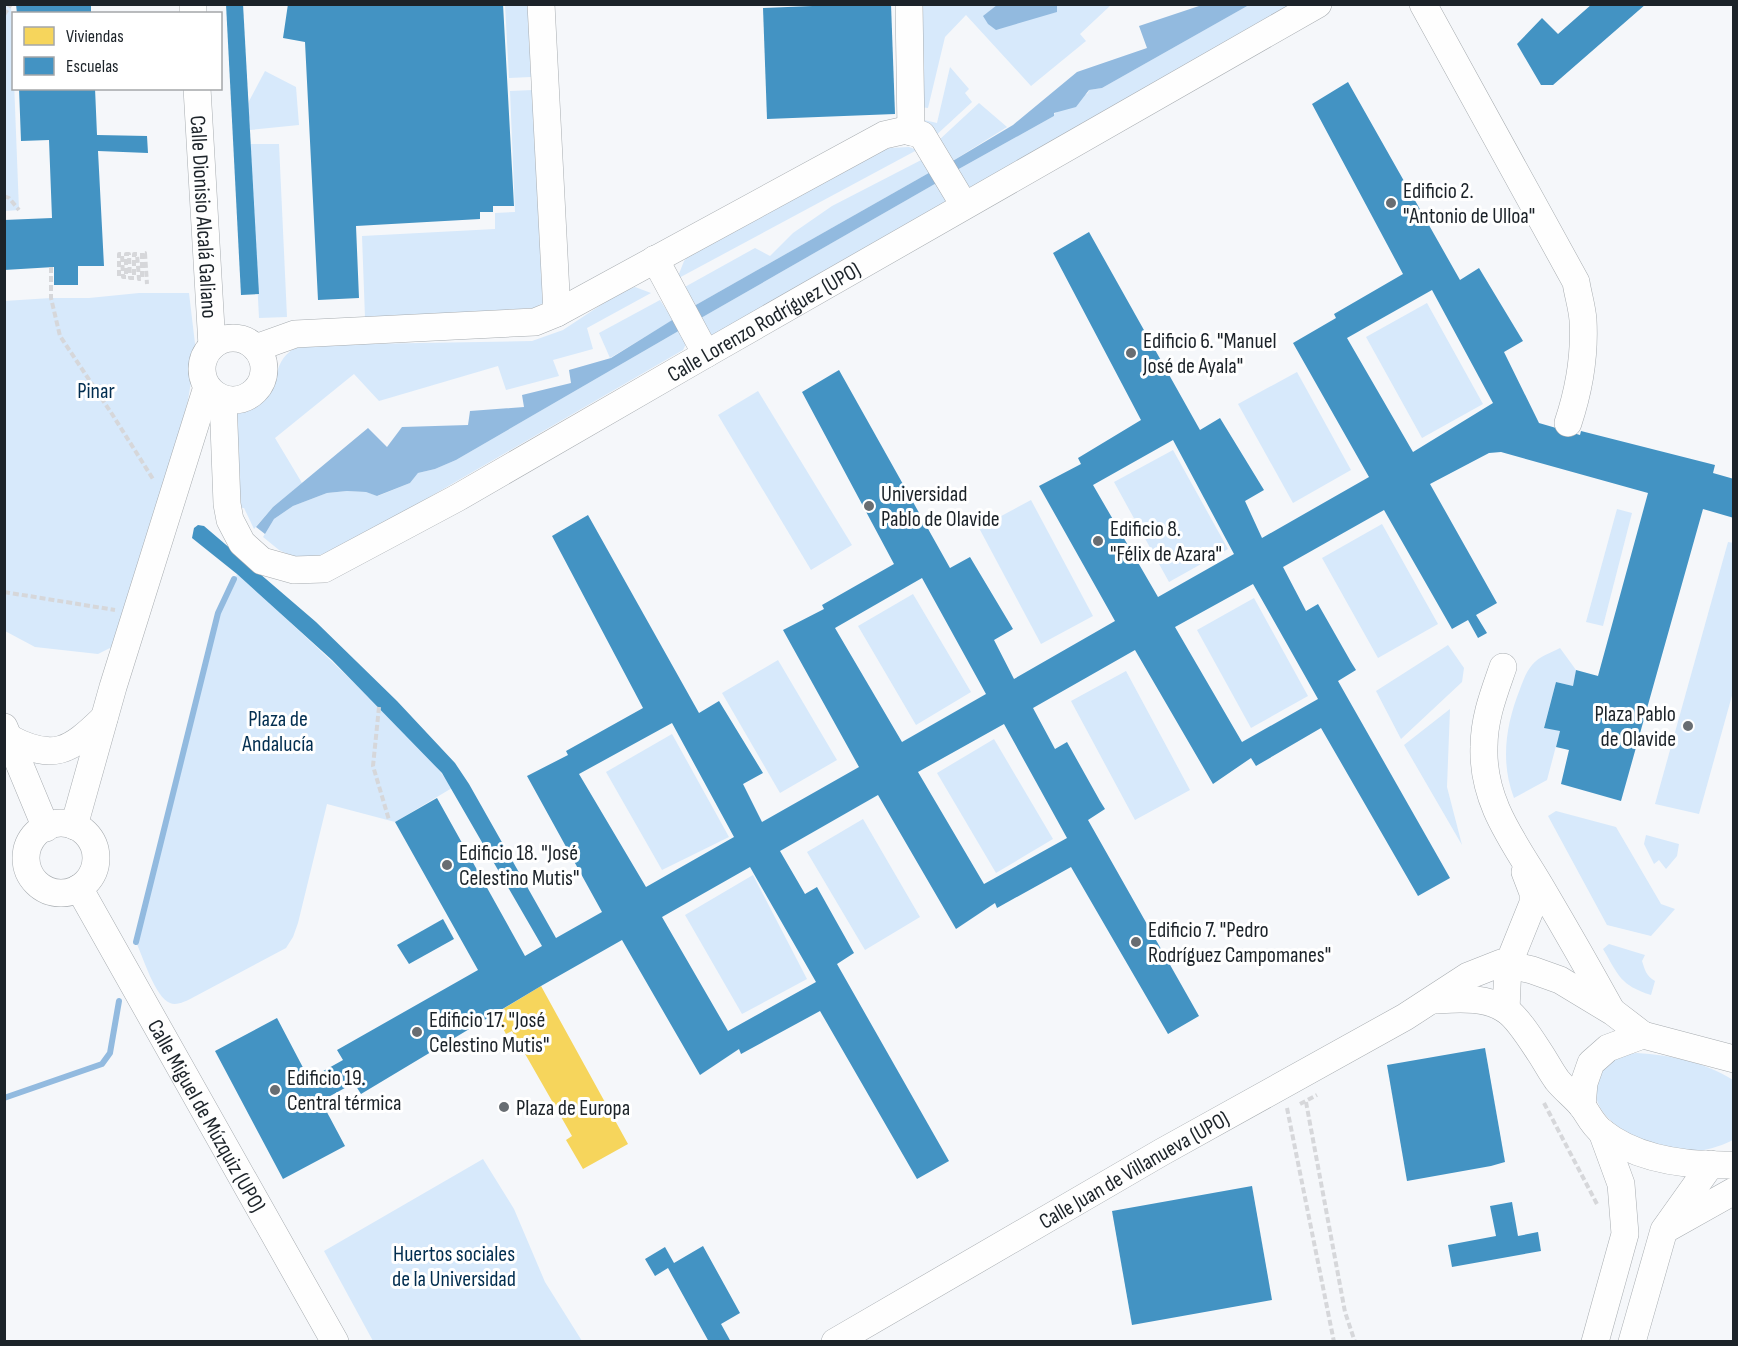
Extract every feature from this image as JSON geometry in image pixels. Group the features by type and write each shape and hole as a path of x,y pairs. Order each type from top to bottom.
{"street":[{"path":"541,4 557,313"},
{"path":"909,4 911,132"},
{"name":"Calle Lorenzo Rodríguez (UPO)","path":"215,393 227,504 230,520 242,543 262,561 294,570 324,569 457,498 706,354 958,196 1318,4"},
{"path":"1423,4 1576,282 1583,319 1581,372 1568,423"},
{"name":"Calle Dionisio Alcalá Galiano","path":"197,90 212,346"},
{"path":"256,348 295,334 535,322 557,313 884,135 906,130 922,135 958,196"},
{"path":"655,260 706,354"},
{"path":"238,338 248,341 256,348 262,357 264,367 259,386 252,394 243,399 233,400 215,393 203,378 201,368 203,358 217,341 238,338"},
{"path":"74,826 104,718 137,614 215,393"},
{"path":"1503,667 1488,709 1483,749 1493,802 1500,821 1612,1012"},
{"path":"7,733 37,751 53,752 71,745 104,718"},
{"path":"7,733 46,828"},
{"path":"60,823 74,826 89,838 94,848 96,859 94,870 79,888 56,893 36,882 30,873 16,862 39,831 60,823"},
{"path":"1506,1010 1508,965 1533,903 1533,893 1520,853"},
{"name":"Calle Miguel de Múzquiz (UPO)","path":"79,888 335,1341"},
{"name":"Calle Juan de Villanueva (UPO)","path":"835,1341 1162,1152 1434,1000 1467,976 1502,963 1508,965"},
{"path":"1508,965 1532,970 1560,980 1612,1012 1643,1035 1734,1059"},
{"path":"1434,1000 1460,999 1486,1002 1506,1010 1525,1032 1557,1080 1582,1106 1590,1120 1602,1132 1638,1152 1658,1159 1726,1164"},
{"path":"1582,1106 1584,1083 1591,1063 1608,1048 1643,1035"},
{"path":"1594,1341 1624,1234 1621,1184 1602,1132"},
{"path":"1632,1341 1664,1230 1726,1164"},
{"path":"1664,1230 1734,1191"}],"path":[{"path":"4,15 11,4"},
{"path":"4,196 9,198 19,210"},
{"path":"119,276 119,255 123,254 123,277 126,277 126,254 129,254 130,278 134,278 134,254 137,254 139,279 142,279 141,253 145,253 147,284"},
{"path":"51,267 51,298 60,336 154,481"},
{"path":"4,592 137,614"},
{"path":"379,707 373,766 389,820"},
{"path":"1326,1089 1306,1102 1287,1107 1334,1341"},
{"path":"1543,1101 1602,1212"},
{"path":"1306,1102 1345,1312 1355,1341"}],"green space":[{"path":"11,4 12,90 14,90 19,210 5,211 4,5"},
{"path":"505,5 528,5 531,77 509,78"},
{"path":"919,5 1111,5 1080,34 1086,41 1031,86 966,15 945,37 928,108 920,107"},
{"path":"1249,5 1301,5 968,191 957,170 1054,116 1088,93 1089,90 1102,88"},
{"path":"950,67 969,89 965,93 972,102 933,138 924,120 937,123"},
{"path":"265,71 296,87 299,125 250,130 248,103"},
{"path":"533,90 543,303 534,308 365,318 362,236 495,229 495,213 515,212 510,91"},
{"path":"979,103 1007,127 951,162 938,141"},
{"path":"250,144 279,144 287,317 259,318"},
{"path":"909,147 917,150 677,279 684,261 691,253 877,152 890,148"},
{"path":"927,157 934,170 694,306 683,288 755,248 770,256 793,233 832,206"},
{"path":"940,181 949,201 711,338 701,318"},
{"path":"635,287 651,293 587,328 593,349 553,360 559,376 506,390 498,366 379,401 354,374 275,438 302,483 273,507 254,529 244,508 235,509 233,415 256,406 267,397 279,366 290,351 301,345 532,341 563,330 619,293"},
{"name":"Pinar","path":"139,293 189,293 196,352 188,400 158,513 112,647 98,654 35,647 5,631 4,301 89,298"},
{"path":"660,300 673,320 610,358 599,333"},
{"path":"1427,303 1483,404 1422,438 1366,337"},
{"path":"682,329 686,344 683,350 332,551 314,557 296,558 279,550 263,537 274,519 293,506 327,493 366,492 378,496 410,483 418,473 456,460"},
{"path":"1297,372 1351,470 1293,503 1238,404"},
{"path":"758,391 852,545 811,570 718,415"},
{"path":"1173,450 1228,549 1169,582 1114,482"},
{"path":"1031,500 1093,616 1041,644 979,528"},
{"path":"1617,509 1632,513 1603,626 1586,622"},
{"path":"1382,524 1438,624 1378,658 1322,558"},
{"path":"1728,542 1734,543 1733,692 1699,814 1655,804"},
{"name":"Plaza de Andalucía","path":"237,574 398,726 427,756 452,788 395,822 327,804 298,923 286,948 190,999 173,1004 159,993 154,985 136,942 218,613"},
{"path":"913,594 971,692 916,725 858,626"},
{"path":"1254,598 1308,696 1251,728 1197,630"},
{"path":"1448,645 1464,668 1462,682 1401,739 1376,691"},
{"path":"1560,648 1576,670 1573,686 1556,682 1544,727 1560,731 1547,780 1514,798 1507,771 1506,743 1515,702 1532,665"},
{"path":"778,660 837,760 780,793 722,693"},
{"path":"1126,671 1190,790 1135,820 1071,701"},
{"path":"1450,709 1447,787 1462,845 1404,745"},
{"path":"672,734 729,837 662,870 606,772"},
{"path":"994,739 1053,839 996,873 937,773"},
{"path":"1556,811 1616,827 1661,904 1675,909 1651,936 1607,925 1548,816"},
{"path":"863,819 920,917 865,950 807,852"},
{"path":"1646,835 1679,844 1677,856 1666,869 1659,860 1654,864 1644,844"},
{"path":"753,875 807,979 742,1014 685,915"},
{"path":"1609,944 1645,955 1642,961 1645,970 1655,981 1651,995 1633,987 1621,978 1603,949"},
{"path":"1637,1053 1687,1060 1711,1068 1733,1080 1733,1140 1706,1150 1678,1151 1637,1138 1613,1122 1598,1103 1597,1083 1603,1070 1613,1060 1621,1055"},
{"name":"Huertos sociales de la Universidad","path":"483,1159 514,1209 545,1282 582,1341 373,1341 324,1251"}],"water":[{"path":"997,5 1057,6 1057,12 996,30 983,16"},
{"path":"1202,5 1249,5 1102,88 1089,90 1076,107 1054,113 1054,116 957,170 951,162 1013,125 1077,72 1147,48 1139,26"},
{"path":"934,170 940,181 701,318 694,306"},
{"path":"677,317 682,329 456,460 418,473 410,483 377,496 366,492 327,493 293,506 274,519 265,534 256,527 273,507 368,428 387,447 402,427 468,425 470,411 524,407 522,395 571,383 569,370 611,358"}],"building: Viviendas":[{"path":"541,986 628,1144 583,1169 566,1140 572,1136 512,1031 506,1034 495,1014"}],"building: Escuelas":[{"path":"16,4 91,4 91,12 17,12"},
{"path":"226,4 243,4 259,294 241,295"},
{"path":"288,4 503,4 514,206 493,206 493,212 480,212 480,219 356,226 359,298 318,300 305,42 283,38"},
{"path":"891,4 895,114 767,119 763,8"},
{"path":"1592,4 1646,4 1553,85 1541,85 1517,44 1542,18 1558,34"},
{"path":"1348,82 1460,280 1479,268 1523,341 1504,352 1539,423 1580,435 1581,431 1715,465 1713,473 1734,479 1734,518 1703,509 1621,801 1561,784 1569,750 1556,747 1560,731 1544,728 1556,682 1573,686 1576,670 1598,676 1648,493 1501,452 1489,453 1430,484 1497,603 1476,615 1487,633 1478,638 1468,620 1452,629 1384,510 1283,567 1306,611 1318,604 1356,670 1338,681 1450,878 1418,896 1321,728 1256,766 1251,758 1213,784 1135,650 1033,708 1055,749 1067,742 1105,809 1088,820 1199,1016 1168,1034 1071,867 997,908 995,903 956,929 878,795 780,851 805,894 817,887 854,953 837,964 949,1161 917,1179 820,1011 741,1054 739,1049 700,1075 622,940 361,1094 354,1083 321,1101 345,1146 283,1179 215,1051 277,1018 309,1079 343,1060 337,1050 478,970 395,822 437,798 525,956 542,946 442,773 332,660 237,574 192,538 194,528 198,525 204,526 316,622 397,701 455,763 556,938 602,912 527,776 568,755 566,751 643,708 552,536 588,515 699,713 719,701 763,773 743,784 762,822 859,767 783,630 824,609 822,605 894,564 802,392 839,370 950,568 970,557 1013,629 994,640 1014,679 1115,621 1039,486 1081,464 1078,458 1141,420 1053,253 1089,232 1200,430 1220,418 1264,490 1245,501 1262,538 1369,477 1293,343 1336,318 1334,314 1403,274 1312,104","holes":["1432,290 1493,403 1413,452 1347,338","1173,440 1234,554 1158,597 1093,485","922,578 986,694 902,742 835,628","1253,584 1318,699 1242,742 1175,627","672,723 734,837 646,887 579,774","1004,724 1067,838 984,884 918,772","750,867 816,982 728,1031 662,917"]},
{"path":"19,90 95,90 97,135 147,136 148,153 98,151 104,266 78,266 78,285 54,285 54,267 4,270 4,220 52,218 49,140 21,141"},
{"path":"443,919 454,939 409,964 397,945"},
{"path":"1485,1048 1505,1162 1407,1181 1387,1065"},
{"path":"1252,1186 1272,1300 1132,1325 1112,1211"},
{"path":"1512,1202 1518,1236 1538,1232 1541,1251 1452,1267 1448,1245 1496,1236 1490,1206"},
{"path":"703,1246 740,1313 721,1324 731,1342 709,1342 668,1268 655,1276 645,1259 665,1247 674,1263"}],"waterway":[{"path":"136,942 218,613 234,579"},
{"path":"4,1098 102,1064 110,1053 119,1001"}],"place":[{"name":"Edificio 2. \"Antonio de Ulloa\"","path":"1391,203"},
{"name":"Edificio 6. \"Manuel José de Ayala\"","path":"1131,353"},
{"name":"Universidad Pablo de Olavide","path":"869,506"},
{"name":"Edificio 8. \"Félix de Azara\"","path":"1098,541"},
{"name":"Plaza Pablo de Olavide","path":"1688,726"},
{"name":"Edificio 18. \"José Celestino Mutis\"","path":"447,865"},
{"name":"Edificio 7. \"Pedro Rodríguez Campomanes\"","path":"1136,942"},
{"name":"Edificio 17. \"José Celestino Mutis\"","path":"417,1032"},
{"name":"Edificio 19. Central térmica","path":"275,1090"},
{"name":"Plaza de Europa","path":"504,1107"}]}
